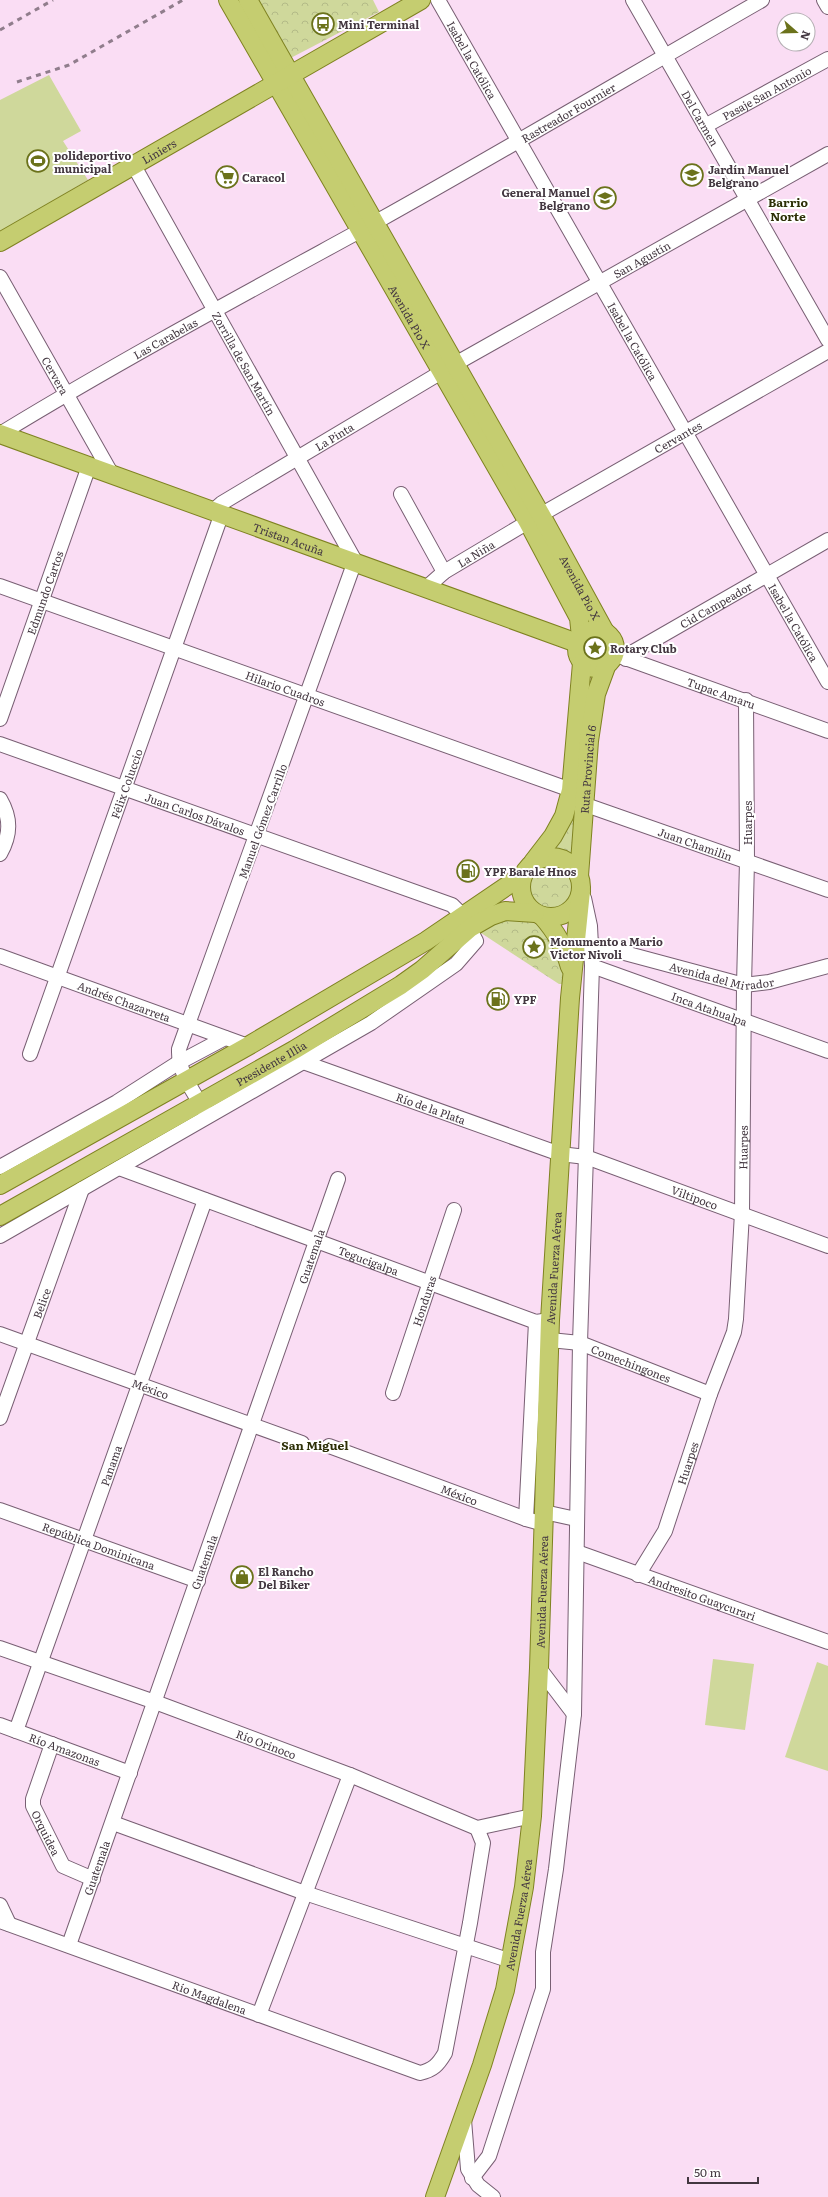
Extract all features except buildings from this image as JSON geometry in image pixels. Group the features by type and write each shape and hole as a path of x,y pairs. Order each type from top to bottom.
{"main road":[{"name":"Avenida Pio X","path":"228,0 283,79 534,518 605,632"},
{"name":"Avenida Pio X","path":"248,0 283,79"},
{"name":"Liniers","path":"0,242 421,0"},
{"name":"Tristan Acuña","path":"0,434 355,561 426,588 579,640"},
{"name":"Avenida Pio X","path":"534,518 580,618 579,640"},
{"path":"590,630 605,632 614,642 616,659 594,668 582,663 577,654 579,640 590,630"},
{"name":"Ruta Provincial 6","path":"572,973 581,885 589,741 600,680 616,659"},
{"name":"Ruta Provincial 6","path":"528,869 553,836 564,816 571,790 582,663"},
{"path":"538,915 550,918 567,913 574,907 581,885 575,868 560,858 550,856 528,869 521,892 524,900 538,915 555,931 563,946 572,973"},
{"name":"Presidente Illia","path":"0,1216 204,1110 401,985 422,970 466,922 528,869"},
{"name":"Presidente Illia","path":"0,1180 186,1081 426,941 466,922 505,911 538,915"},
{"name":"Avenida Fuerza Aérea","path":"435,2197 464,2118 505,1990 524,1887 532,1816 539,1668 550,1340 543,1321 560,1154 572,973"}],"street":[{"name":"Isabel la Católica","path":"438,0 828,682"},
{"name":"Del Carmen","path":"633,0 828,340"},
{"name":"Rastreador Fournier","path":"367,226 762,0"},
{"path":"824,0 828,7"},
{"name":"Pasaje San Antonio","path":"706,126 828,59"},
{"name":"San Agustín","path":"449,368 828,154"},
{"name":"Zorrilla de San Martín","path":"134,166 355,561"},
{"name":"Las Carabelas","path":"0,434 65,394 367,226"},
{"name":"Cervera","path":"0,277 111,473"},
{"name":"Cervantes","path":"534,518 828,351"},
{"name":"La Pinta","path":"218,512 222,503 449,368"},
{"name":"Edmundo Cartos","path":"0,719 89,466"},
{"path":"401,494 444,572"},
{"name":"Félix Coluccio","path":"30,1054 56,977 174,648 218,512"},
{"name":"La Niña","path":"426,588 444,572 534,518"},
{"name":"Cid Campeador","path":"616,659 633,652 828,540"},
{"name":"Manuel Gómez Carrillo","path":"178,1063 179,1049 355,561"},
{"name":"Hilario Cuadros","path":"0,586 571,790"},
{"name":"Tupac Amaru","path":"616,659 746,700 828,731"},
{"name":"Huarpes","path":"638,1575 665,1531 710,1394 734,1332 736,1319 742,1213 744,985 747,861 746,700"},
{"name":"Juan Carlos Dávalos","path":"0,744 452,905 466,922"},
{"path":"0,799 8,813 9,828 0,854"},
{"name":"Juan Chamilin","path":"586,805 828,890"},
{"path":"476,2188 489,2156 542,1989 543,1952 556,1869 574,1714 580,1342 592,966 590,926 581,885"},
{"path":"0,1236 119,1168 204,1110 303,1062 371,1023 456,964 476,941 466,922"},
{"name":"Avenida del Mirador","path":"591,944 744,985 769,982 828,966"},
{"name":"Andrés Chazarreta","path":"0,956 248,1046"},
{"name":"Inca Atahualpa","path":"592,966 828,1050"},
{"path":"0,1180 178,1063 225,1038"},
{"name":"Río de la Plata","path":"303,1062 560,1154"},
{"path":"178,1063 186,1081 204,1110"},
{"name":"Viltipoco","path":"560,1154 586,1157 742,1213 828,1246"},
{"name":"Tegucigalpa","path":"119,1168 431,1283 543,1321"},
{"name":"Guatemala","path":"69,1945 198,1581 250,1424 338,1179"},
{"name":"Belice","path":"0,1418 82,1189"},
{"name":"Panama","path":"16,1731 42,1662 206,1200"},
{"name":"Honduras","path":"393,1392 431,1283 454,1210"},
{"path":"526,1519 543,1321"},
{"name":"México","path":"0,1334 302,1443"},
{"name":"Comechingones","path":"550,1340 580,1342 710,1394"},
{"name":"México","path":"329,1446 526,1519 576,1519"},
{"name":"República Dominicana","path":"0,1510 198,1581"},
{"name":"Andresito Guaycurari","path":"577,1552 828,1642"},
{"name":"Río Orinoco","path":"0,1648 155,1702 350,1775 477,1828"},
{"path":"539,1668 574,1714"},
{"name":"Río Amazonas","path":"0,1725 130,1773"},
{"name":"Orquidea","path":"52,1744 33,1799 33,1806 62,1866 93,1878"},
{"path":"259,2016 350,1775"},
{"path":"464,1947 470,1923 483,1843 477,1828 532,1816"},
{"path":"112,1823 305,1894 464,1947 511,1961"},
{"path":"0,1905 4,1922"},
{"name":"Río Magdalena","path":"4,1922 259,2016 420,2073 430,2071 439,2064 445,2053 464,1947"},
{"path":"464,2118 468,2168 476,2188 493,2197"}],"green space":[{"path":"248,0 373,0 379,12 283,62"},
{"name":"polideportivo municipal","path":"49,75 81,131 63,141 88,180 0,232 0,100"},
{"path":"591,639 599,639 604,644 602,655 599,657 591,657 586,652 586,644"},
{"path":"579,787 575,858 568,853 551,849"},
{"path":"548,865 556,865 565,869 571,875 575,888 571,901 565,907 556,911 548,911 539,907 533,901 529,892 529,884 533,875 539,869"},
{"path":"508,918 527,920 536,924 549,935 564,964 563,984 559,984 481,933 483,928"},
{"path":"713,1659 754,1664 745,1730 705,1725"},
{"path":"817,1662 828,1666 828,1771 785,1757"}],"railway":[{"path":"0,30 53,0"},
{"path":"17,82 69,65 183,0"}],"place":[{"name":"Mini Terminal","path":"323,24"},
{"name":"polideportivo municipal","path":"38,161"},
{"name":"Jardín Manuel Belgrano","path":"692,175"},
{"name":"Caracol","path":"227,177"},
{"name":"General Manuel Belgrano","path":"605,198"},
{"name":"Rotary Club","path":"595,648"},
{"name":"YPF Barale Hnos","path":"468,871"},
{"name":"Monumento a Mario Victor Nivoli","path":"534,947"},
{"name":"YPF","path":"498,999"},
{"name":"El Rancho Del Biker","path":"242,1577"}],"district":[{"name":"Barrio Norte","path":"788,209"},
{"name":"San Miguel","path":"315,1445"}]}
